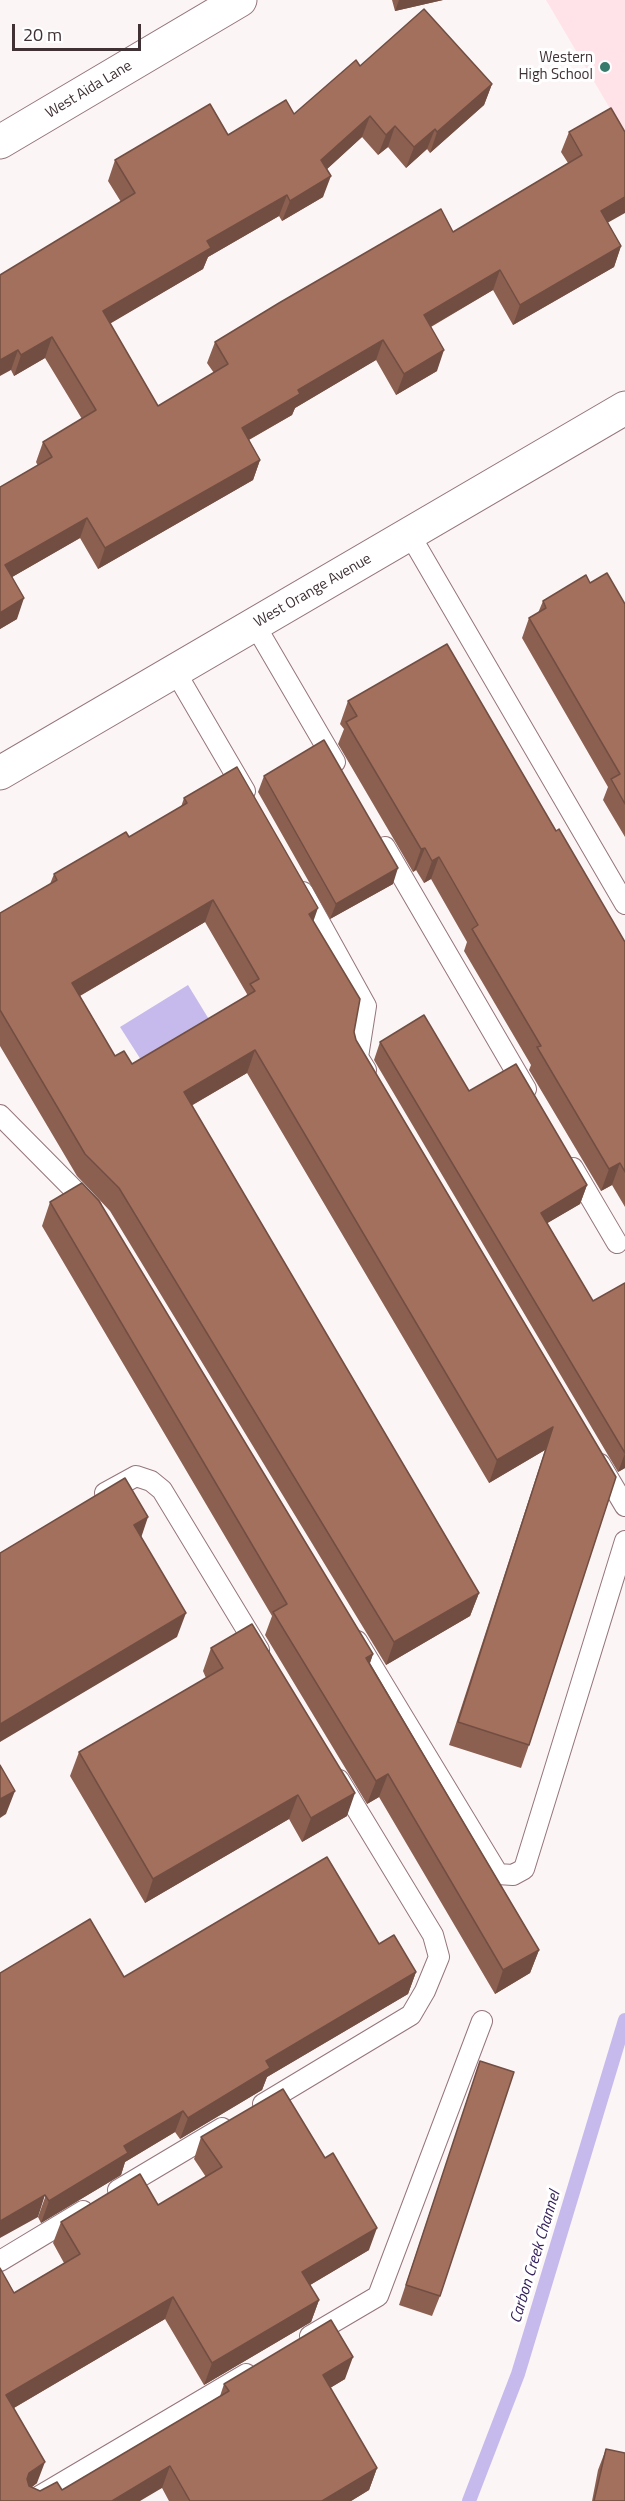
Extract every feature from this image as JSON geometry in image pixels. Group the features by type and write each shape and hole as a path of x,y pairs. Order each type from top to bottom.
{"main road":[{"name":"West Aida Lane","path":"0,142 240,0"},
{"name":"West Orange Avenue","path":"0,773 410,536 625,408"}],"lane":[{"path":"410,536 625,904"},
{"path":"255,625 345,780"},
{"path":"175,671 257,813"},
{"path":"375,831 539,1109"},
{"path":"292,873 366,1006 358,1057 376,1087"},
{"path":"0,1115 100,1217"},
{"path":"563,1151 617,1244"},
{"path":"588,1443 625,1506"},
{"path":"88,1504 136,1476 151,1480 162,1490 267,1662"},
{"path":"349,1627 498,1874 513,1875 524,1869 625,1541"},
{"path":"0,2260 411,2015 440,1958 433,1935 328,1763"},
{"path":"296,2344 378,2296 482,2021"},
{"path":"31,2501 266,2362"}],"shaded area":[{"name":"Western High School","path":"546,0 625,0 625,134"},
{"path":"188,985 210,1021 143,1063 120,1027"}],"building":[{"path":"424,9 492,84 437,132 435,129 414,147 395,126 386,135 370,116 321,160 331,176 290,201 287,195 207,241 211,248 103,311 158,406 228,364 215,342 279,303 441,209 453,232 582,155 569,132 611,108 625,132 625,197 601,211 621,246 520,305 500,270 424,315 444,350 404,374 383,340 298,390 300,394 242,428 260,460 105,548 87,518 5,565 24,598 0,613 0,487 52,457 43,442 96,410 52,337 21,355 18,350 0,360 0,275 135,193 115,160 210,104 228,135 286,100 294,114 356,60 360,66"},
{"path":"607,573 625,604 625,804 611,779 620,774 529,618 546,608 543,601 586,575 590,583"},
{"path":"447,644 556,831 559,829 625,942 625,1172 620,1163 609,1169 537,1047 541,1046 472,929 478,925 439,857 432,861 425,848 421,849 346,722 357,716 348,701"},
{"path":"324,740 398,868 336,904 264,776"},
{"path":"237,767 318,908 309,914 360,999 354,1032 356,1040 616,1477 529,1745 458,1722 553,1427 497,1460 255,1050 184,1092 479,1593 394,1642 119,1188 85,1154 0,1010 0,913 57,880 54,874 126,832 129,837 187,803 184,798","holes":["213,900 259,979 250,984 255,991 132,1064 124,1051 115,1056 72,983"]},
{"path":"424,1015 469,1091 516,1064 587,1185 541,1213 593,1301 625,1283 625,1453 380,1042"},
{"path":"82,1183 99,1201 373,1654 366,1658 539,1950 503,1970 388,1774 376,1781 273,1612 287,1604 50,1202"},
{"path":"125,1478 148,1517 134,1525 186,1613 0,1724 0,1553"},
{"path":"252,1624 355,1793 311,1818 298,1795 153,1879 79,1752 223,1668 211,1648"},
{"path":"0,1765 15,1791 0,1799"},
{"path":"327,1857 379,1944 394,1935 416,1972 266,2061 270,2068 188,2118 183,2111 124,2146 128,2153 49,2201 45,2195 0,2221 0,1973 90,1919 124,1977"},
{"path":"480,2061 514,2072 440,2296 406,2285"},
{"path":"283,2089 325,2158 333,2153 377,2228 302,2272 319,2300 212,2363 173,2297 6,2395 45,2462 29,2473 27,2479 29,2486 40,2491 57,2482 62,2490 229,2391 224,2384 331,2320 353,2357 323,2375 377,2468 322,2501 190,2501 170,2466 112,2501 0,2501 0,2268 14,2293 80,2254 61,2222 140,2174 158,2205 222,2167 201,2137"},
{"path":"606,2449 625,2453 625,2501 594,2501"}],"waterway":[{"name":"Carbon Creek Channel","path":"469,2501 518,2374 625,2020"}],"place":[{"name":"Western High School","path":"605,67"}]}
